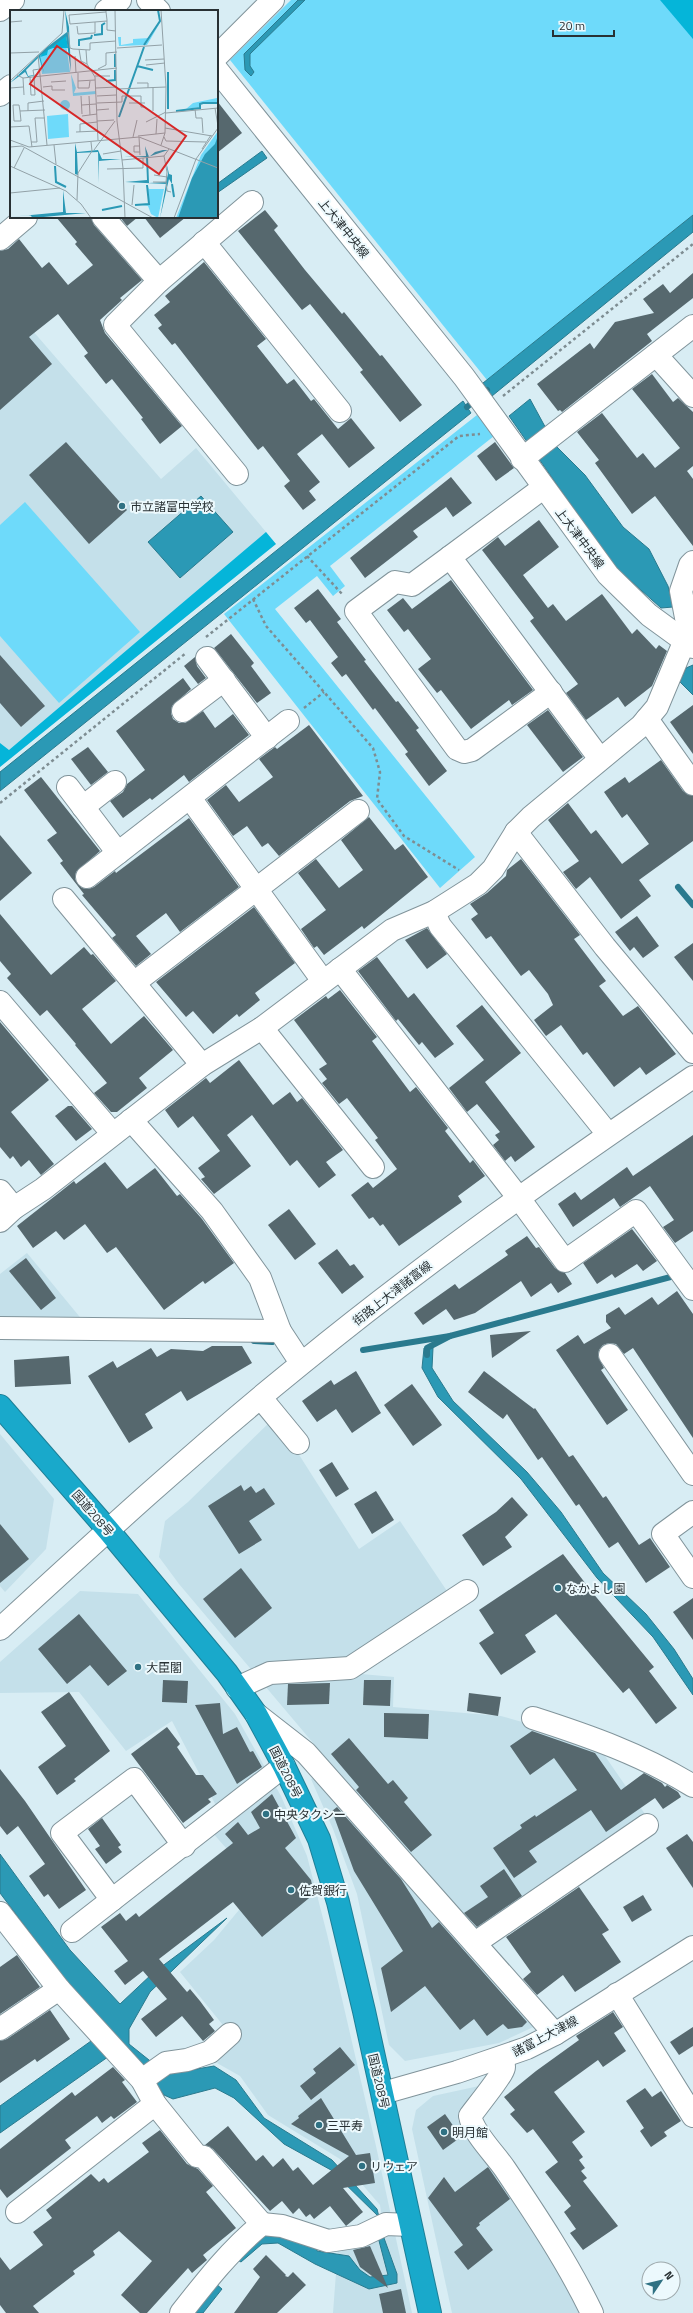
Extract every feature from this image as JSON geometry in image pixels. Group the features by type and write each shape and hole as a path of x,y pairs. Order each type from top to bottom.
{"highway":[{"name":"国道208号","path":"0,1406 108,1530 237,1688 256,1714 284,1766 320,1839 338,1902 383,2093 430,2313"}],"street":[{"path":"0,10 13,0"},
{"path":"107,10 120,0"},
{"path":"148,0 158,10"},
{"path":"218,55 272,0"},
{"name":"上大津中央線","path":"218,71 471,387 543,488 608,575 649,614 689,644"},
{"path":"0,94 10,87"},
{"path":"237,474 115,325 159,280 252,202"},
{"path":"0,239 25,218"},
{"path":"104,218 159,280"},
{"path":"204,242 340,411"},
{"path":"522,459 693,326"},
{"path":"656,355 693,396"},
{"path":"543,488 412,585 395,582 356,611 457,749 464,752 472,750 551,692"},
{"path":"450,557 600,759"},
{"path":"0,1191 7,1214 38,1192 202,1065 262,1028 392,930 434,912 478,884 493,869 516,832 547,802 647,719 657,707 689,644 681,591 690,565 693,562"},
{"path":"201,648 267,738"},
{"path":"183,711 224,680"},
{"path":"647,719 693,784"},
{"path":"87,877 288,721"},
{"path":"83,807 115,782"},
{"path":"68,788 118,853"},
{"path":"190,798 256,889 331,975 518,1197 565,1261 636,1211 686,1279"},
{"path":"134,982 358,811"},
{"path":"516,832 605,947 693,1052"},
{"path":"64,899 202,1065"},
{"path":"434,912 440,926 608,1134"},
{"path":"0,1002 113,1134"},
{"path":"262,1028 373,1166"},
{"name":"街路上大津諸富線","path":"0,1629 108,1530 301,1363 518,1197 608,1134 689,1087"},
{"path":"131,1120 212,1211 260,1278 280,1331 301,1363"},
{"path":"0,1328 280,1331"},
{"path":"610,1355 693,1474"},
{"path":"260,1398 298,1443"},
{"path":"693,1512 663,1534 693,1577"},
{"path":"237,1688 270,1673 350,1668 467,1591"},
{"path":"256,1714 306,1753 555,2034"},
{"path":"533,1718 584,1734 634,1755 693,1786"},
{"path":"72,1931 184,1846 284,1766"},
{"path":"112,1900 62,1833 134,1779 184,1846"},
{"path":"475,1943 647,1825"},
{"path":"0,1913 59,1989 142,2080 156,2104 197,2156 204,2157 262,2224 282,2226 328,2241 361,2236 386,2224 410,2224"},
{"name":"諸富上大津線","path":"383,2093 501,2058 555,2034 693,1947"},
{"path":"0,2029 59,1989"},
{"path":"617,1994 693,2116"},
{"path":"142,2080 166,2063 187,2060 210,2052 230,2034"},
{"path":"501,2058 504,2068 501,2077 489,2088 470,2116 471,2124 496,2156 524,2198 569,2271 592,2313"},
{"path":"17,2212 156,2104"},
{"path":"181,2313 206,2281 244,2238 262,2224"}],"path":[{"path":"0,803 201,648 253,599 459,436 483,434 492,416 693,244"},
{"path":"307,556 356,611"},
{"path":"253,599 266,626 373,748 380,772 377,799 404,836 478,884"},
{"path":"288,721 324,692"}],"shaded area":[{"path":"291,0 693,0 693,215 487,380 230,60"},
{"path":"298,0 305,0 250,54 250,66 254,72 251,76 245,70 244,54"},
{"path":"660,0 693,0 693,39"},
{"path":"262,151 267,158 218,192 218,183"},
{"path":"693,215 693,232 492,396 483,383"},
{"name":"市立諸富中学校","path":"0,293 161,479 196,448 276,544 0,767"},
{"path":"530,399 555,445 585,475 623,527 649,549 668,586 673,607 661,608 613,565 509,416"},
{"path":"463,401 471,413 0,791 0,772"},
{"path":"477,415 494,436 330,566 345,586 333,596 317,576 275,609 475,857 440,888 224,614"},
{"path":"201,496 233,532 180,578 148,542"},
{"path":"25,502 140,632 59,703 0,636 0,525"},
{"path":"266,532 276,544 0,767 0,743 9,750"},
{"path":"693,665 693,695 680,682 686,668"},
{"path":"27,1253 93,1333 0,1332 0,1274"},
{"path":"424,1348 433,1348 432,1368 453,1401 527,1472 561,1512 603,1573 646,1614 674,1649 693,1679 693,1695 653,1637 597,1578 521,1479 438,1397 422,1368"},
{"path":"275,1417 359,1549 400,1521 447,1591 351,1673 394,1677 393,1707 501,1716 596,1743 647,1817 476,1936 179,1584 159,1557 165,1521 188,1502"},
{"path":"0,1434 54,1499 46,1549 5,1592 0,1586"},
{"path":"80,1591 138,1594 235,1714 281,1796 307,1856 327,1934 376,2146 412,2313 333,2313 338,2246 384,2233 380,2205 340,2159 268,2115 240,2076 217,2063 235,2040 180,1972 214,1940 259,1886 212,1832 225,1823 172,1721 126,1751 79,1692 0,1693 0,1662"},
{"path":"321,1775 542,2023 499,2043 405,2061 389,2045 357,1894 333,1829 311,1779"},
{"path":"0,1854 70,1950 120,2004 153,1973 227,1918 150,1992 129,2029 129,2044 159,2068 191,2070 214,2066 236,2080 264,2118 332,2160 377,2209 379,2217 331,2170 284,2144 234,2098 215,2088 173,2099 164,2095 150,2075 122,2047 0,2133 0,2106 91,2041 102,2022 73,1990 0,1893"},
{"path":"479,2086 458,2120 518,2201 582,2313 452,2313 412,2129 416,2110 433,2096"},
{"path":"279,2234 316,2242 317,2251 349,2256 360,2270 370,2277 388,2275 378,2237 384,2238 397,2274 397,2283 369,2289 315,2264 278,2243 262,2244 241,2262 234,2258 263,2235"},
{"path":"215,2283 222,2289 203,2313 190,2313"}],"building":[{"path":"218,102 242,133 218,152"},
{"path":"265,210 278,226 274,230 305,270 342,314 344,312 380,356 382,355 422,405 400,422 360,372 363,370 310,304 302,310 238,231"},
{"path":"57,218 91,218 94,225 142,280 120,298 122,300 100,320 105,333 182,426 160,444 141,419 143,418 112,379 106,384 84,356 88,353 58,314 29,337 52,364 0,410 0,251 8,249 19,239 42,268 49,262 68,285 93,265 75,244 77,242"},
{"path":"121,218 137,218 127,226"},
{"path":"145,218 185,218 160,238"},
{"path":"204,262 266,339 257,346 287,384 294,379 311,401 314,399 338,429 351,418 375,448 349,468 322,434 297,454 320,482 309,491 316,500 303,510 284,486 290,481 263,446 258,450 175,343 172,345 158,328 162,325 154,315 170,302 165,296"},
{"path":"693,273 693,298 647,334 652,341 562,412 560,410 558,411 537,384 590,343 594,349 615,322 654,313 643,299 663,284 670,293"},
{"path":"652,374 673,402 678,398 693,412 693,466 687,471 693,479 693,546 655,496 632,514 595,463 599,460 577,432 602,413 637,458 643,453 655,468 680,448 632,389"},
{"path":"66,442 127,510 89,544 29,475"},
{"path":"495,442 514,468 496,481 477,456"},
{"path":"451,477 472,503 453,517 446,507 413,531 418,537 365,578 350,558"},
{"path":"539,520 559,547 523,575 548,608 553,604 566,621 602,594 632,634 637,629 656,649 659,645 667,651 652,686 625,707 618,697 586,720 566,693 578,684 530,621 534,618 482,550 498,537 505,546"},
{"path":"451,580 533,690 512,705 509,700 471,729 441,690 437,693 418,669 431,659 408,629 404,632 387,610 403,598 412,609"},
{"path":"318,589 341,619 337,622 366,660 364,661 396,702 398,701 419,728 416,730 447,771 429,786 405,754 408,752 375,708 373,710 346,674 342,677 331,663 338,657 310,620 306,623 294,608"},
{"path":"231,634 254,663 251,666 271,693 257,703 214,648"},
{"path":"0,655 45,706 21,727 0,703"},
{"path":"195,657 197,666 206,678 198,684 184,666"},
{"path":"183,678 191,689 172,706 171,713 173,719 179,723 185,723 203,711 215,728 233,714 249,735 189,782 184,775 152,800 150,798 123,818 110,801 123,792 127,784 145,770 116,731"},
{"path":"693,705 693,754 670,722"},
{"path":"548,710 583,757 563,772 527,725"},
{"path":"309,725 363,796 350,801 279,856 268,843 262,847 247,826 233,836 207,800 226,785 239,802 273,777 259,759 275,747 277,749"},
{"path":"88,747 108,772 91,785 71,759"},
{"path":"661,760 683,791 693,796 693,841 639,880 651,896 621,919 590,877 576,889 563,872 579,861 548,820 568,803 591,834 596,830 622,864 649,844 627,814 622,818 604,792 625,777 629,783"},
{"path":"41,777 100,851 76,872 75,879 82,888 88,889 94,887 115,871 116,873 189,818 239,887 180,932 166,913 136,936 151,954 136,966 112,938 116,935 82,895 84,894 60,863 63,861 47,840 57,833 24,790"},
{"path":"369,817 395,850 403,844 428,877 364,929 362,926 324,955 317,946 314,948 301,929 326,910 298,873 316,859 339,888 363,870 341,840"},
{"path":"0,835 32,873 0,901"},
{"path":"521,859 580,935 574,939 606,981 599,986 623,1016 638,1006 676,1054 646,1075 640,1067 614,1087 587,1052 583,1055 561,1025 546,1036 534,1020 553,1005 548,994 529,970 521,976 491,936 486,939 471,919 478,914 470,904 487,893 506,876 507,870"},
{"path":"254,907 295,963 255,993 260,1000 239,1017 237,1014 213,1034 193,1011 186,1017 156,982"},
{"path":"0,914 51,975 84,947 91,955 93,954 116,981 82,1009 111,1044 144,1016 173,1050 139,1078 147,1088 117,1112 111,1112 94,1093 107,1083 75,1045 76,1044 47,1010 40,1016 7,978 11,974 0,961"},
{"path":"637,916 659,946 643,958 634,947 630,951 615,932"},
{"path":"427,928 447,954 427,969 405,940"},
{"path":"693,943 693,981 674,957"},
{"path":"377,957 408,998 414,993 454,1044 435,1058 422,1042 419,1045 398,1019 396,1021 358,971"},
{"path":"340,990 377,1037 372,1041 410,1092 416,1087 448,1128 445,1131 470,1163 473,1160 485,1176 458,1196 462,1202 399,1246 383,1224 380,1226 373,1217 369,1219 351,1195 368,1182 373,1188 397,1169 375,1140 378,1138 347,1098 339,1104 322,1083 327,1079 319,1069 327,1064 294,1020 326,996 328,999"},
{"path":"482,1005 521,1053 485,1082 535,1147 515,1162 511,1156 505,1161 493,1145 499,1140 495,1135 500,1132 477,1104 467,1112 449,1088 484,1060 456,1026"},
{"path":"0,1022 49,1080 11,1112 54,1164 41,1175 29,1160 21,1167 13,1156 10,1159 0,1147"},
{"path":"239,1060 273,1105 290,1092 297,1102 302,1098 343,1150 326,1162 336,1175 319,1188 297,1160 290,1166 252,1115 227,1135 251,1166 214,1194 201,1179 205,1177 198,1168 220,1151 193,1116 178,1128 165,1110 206,1078 210,1083"},
{"path":"68,1106 72,1106 92,1129 76,1141 55,1116"},
{"path":"693,1135 693,1231 675,1243 663,1227 674,1220 650,1186 620,1207 614,1198 573,1227 558,1204 575,1192 581,1200 627,1167 633,1176"},
{"path":"105,1162 127,1189 155,1168 177,1196 180,1194 202,1219 234,1263 205,1284 203,1281 164,1310 116,1247 107,1253 85,1224 64,1240 56,1231 33,1248 17,1226 74,1181 76,1184"},
{"path":"289,1209 316,1244 295,1260 268,1225"},
{"path":"632,1229 657,1261 643,1271 637,1264 615,1278 612,1274 597,1284 583,1263"},
{"path":"527,1236 536,1248 539,1247 555,1268 565,1273 572,1284 558,1293 551,1283 531,1297 521,1281 475,1313 454,1320 446,1309 423,1325 414,1313 455,1284 459,1289 508,1255 505,1251"},
{"path":"337,1249 350,1266 354,1264 364,1277 342,1294 318,1263"},
{"path":"26,1258 56,1298 41,1310 9,1271"},
{"path":"677,1291 693,1314 693,1438 633,1348 624,1354 616,1344 609,1343 603,1345 599,1350 598,1356 604,1368 601,1370 628,1410 607,1425 556,1350 578,1335 584,1344 611,1328 606,1322 606,1315 619,1307 625,1315 652,1297 658,1305"},
{"path":"531,1331 492,1358 490,1335"},
{"path":"212,1346 242,1346 252,1363 187,1401 181,1391 145,1414 153,1428 129,1443 88,1376 113,1361 117,1368 151,1348 157,1357 171,1349 203,1351"},
{"path":"69,1356 71,1384 15,1387 14,1360"},
{"path":"356,1371 381,1413 352,1433 336,1409 317,1422 302,1401 331,1380 334,1385"},
{"path":"484,1371 534,1409 535,1408 569,1457 573,1455 603,1498 606,1496 639,1545 650,1538 670,1567 646,1583 618,1542 609,1548 579,1504 576,1506 542,1457 538,1460 507,1414 503,1419 468,1392"},
{"path":"412,1384 442,1425 413,1446 384,1405"},
{"path":"332,1462 349,1489 336,1497 319,1470"},
{"path":"241,1485 244,1491 251,1486 256,1493 264,1488 275,1504 249,1521 262,1540 239,1554 208,1506"},
{"path":"376,1491 394,1520 372,1534 354,1504"},
{"path":"512,1497 528,1515 505,1537 512,1547 483,1566 462,1535 496,1512"},
{"path":"0,1524 29,1559 0,1583"},
{"path":"563,1554 592,1592 654,1667 649,1671 677,1708 656,1724 629,1688 623,1693 556,1614 525,1635 536,1652 501,1675 479,1643 494,1633 479,1610"},
{"path":"241,1568 272,1608 235,1638 203,1599"},
{"path":"693,1598 693,1640 673,1612"},
{"path":"79,1614 127,1671 108,1686 90,1665 67,1684 38,1649"},
{"path":"163,1680 188,1681 187,1703 162,1702"},
{"path":"364,1680 391,1680 390,1706 363,1705"},
{"path":"330,1683 329,1704 287,1705 288,1684"},
{"path":"69,1692 110,1751 74,1779 76,1781 57,1795 38,1767 66,1746 41,1712"},
{"path":"469,1693 501,1697 498,1716 467,1711"},
{"path":"220,1703 223,1734 237,1727 250,1752 253,1751 262,1767 237,1784 195,1705"},
{"path":"384,1713 429,1714 428,1739 384,1737"},
{"path":"167,1727 180,1744 177,1747 196,1775 203,1775 217,1794 208,1799 211,1802 183,1823 131,1754"},
{"path":"532,1731 595,1753 621,1790 644,1773 662,1783 665,1787 667,1785 678,1792 681,1797 663,1809 655,1798 606,1832 591,1810 529,1851 537,1862 514,1878 493,1848 522,1828 520,1825 535,1815 536,1817 577,1790 554,1758 530,1775 510,1746"},
{"path":"349,1738 388,1784 393,1780 408,1798 404,1802 432,1835 411,1852 356,1790 359,1787 331,1754"},
{"path":"0,1769 25,1801 86,1890 59,1909 48,1894 44,1897 29,1876 45,1864 18,1826 7,1835 0,1826"},
{"path":"272,1794 296,1838 285,1848 311,1880 314,1894 262,1937 233,1902 159,1959 187,1992 190,1989 200,2001 214,2020 209,2024 215,2031 203,2041 182,2016 156,2037 141,2019 167,1999 143,1971 125,1985 114,1971 128,1961 101,1927 120,1913 126,1921 136,1913 139,1917 233,1843 225,1834 238,1822 248,1835 260,1828 251,1812"},
{"path":"337,1807 401,1879 432,1928 439,1922 527,2022 522,2027 508,2029 503,2024 487,2036 474,2019 460,2030 425,1986 391,2012 381,1968 403,1951 354,1871 332,1811"},
{"path":"102,1818 121,1845 118,1847 122,1852 106,1864 95,1849 100,1846 88,1829"},
{"path":"687,1834 693,1842 693,1888 666,1848"},
{"path":"504,1869 522,1896 477,1927 464,1913 488,1897 480,1886"},
{"path":"579,1887 609,1930 602,1934 621,1962 575,1992 563,1975 537,1995 523,1979 531,1972 506,1937"},
{"path":"643,1895 652,1910 632,1922 623,1907"},
{"path":"17,1955 40,1987 0,2014 0,1967"},
{"path":"50,2010 70,2039 37,2062 35,2059 0,2083 0,2041 7,2039"},
{"path":"613,2012 623,2027 614,2033 626,2051 603,2067 598,2060 554,2092 585,2132 572,2142 583,2157 579,2160 585,2168 581,2171 587,2178 583,2181 618,2226 583,2250 570,2233 576,2229 564,2212 571,2206 545,2172 558,2162 533,2129 527,2133 510,2114 515,2110 504,2097 536,2071 579,2040 576,2036"},
{"path":"693,2027 693,2046 679,2055 670,2042"},
{"path":"340,2047 355,2065 311,2100 300,2086 316,2073 313,2069"},
{"path":"113,2067 125,2080 122,2082 137,2102 114,2119 111,2116 102,2123 97,2116 65,2140 71,2148 7,2198 0,2189 0,2149 72,2092 75,2096"},
{"path":"645,2088 652,2097 661,2091 681,2121 664,2132 667,2136 651,2147 640,2131 644,2128 626,2101"},
{"path":"321,2098 356,2155 370,2153 375,2183 343,2188 363,2212 346,2226 330,2206 314,2219 310,2214 306,2217 299,2208 293,2214 282,2201 270,2211 213,2149 205,2145 228,2126 256,2161 263,2155 273,2167 283,2158 293,2171 298,2167 313,2185 349,2156 291,2124 299,2118 298,2116"},
{"name":"明月館","path":"445,2114 461,2137 443,2150 427,2127"},
{"path":"160,2130 187,2164 198,2169 213,2186 206,2192 236,2228 203,2255 207,2260 192,2273 188,2268 147,2313 140,2313 121,2295 152,2261 119,2231 93,2251 95,2255 73,2271 75,2274 33,2306 39,2313 6,2313 0,2305 0,2257 10,2270 43,2245 33,2232 52,2218 46,2210 91,2174 99,2182 104,2178 108,2183 149,2152 142,2143"},
{"path":"488,2167 510,2199 479,2223 480,2225 476,2228 493,2250 468,2270 454,2252 463,2245 428,2198 444,2177 455,2192"},
{"path":"370,2246 388,2288 360,2267 353,2250"},
{"path":"266,2255 286,2275 285,2276 288,2277 293,2272 306,2285 277,2313 234,2313 260,2277 253,2269"},
{"path":"401,2289 406,2313 383,2313 379,2294"}],"waterway":[{"path":"467,407 487,390"},
{"path":"678,887 693,905"},
{"path":"363,1350 450,1336 678,1275"},
{"path":"427,1355 427,1348 450,1336"},
{"path":"254,1341 272,1342"}],"place":[{"name":"市立諸富中学校","path":"122,506"},
{"name":"なかよし園","path":"558,1588"},
{"name":"大臣閣","path":"138,1667"},
{"name":"中央タクシー","path":"266,1814"},
{"name":"佐賀銀行","path":"291,1890"},
{"name":"三平寿","path":"319,2125"},
{"name":"明月館","path":"444,2132"},
{"name":"リウェア","path":"362,2166"}]}
